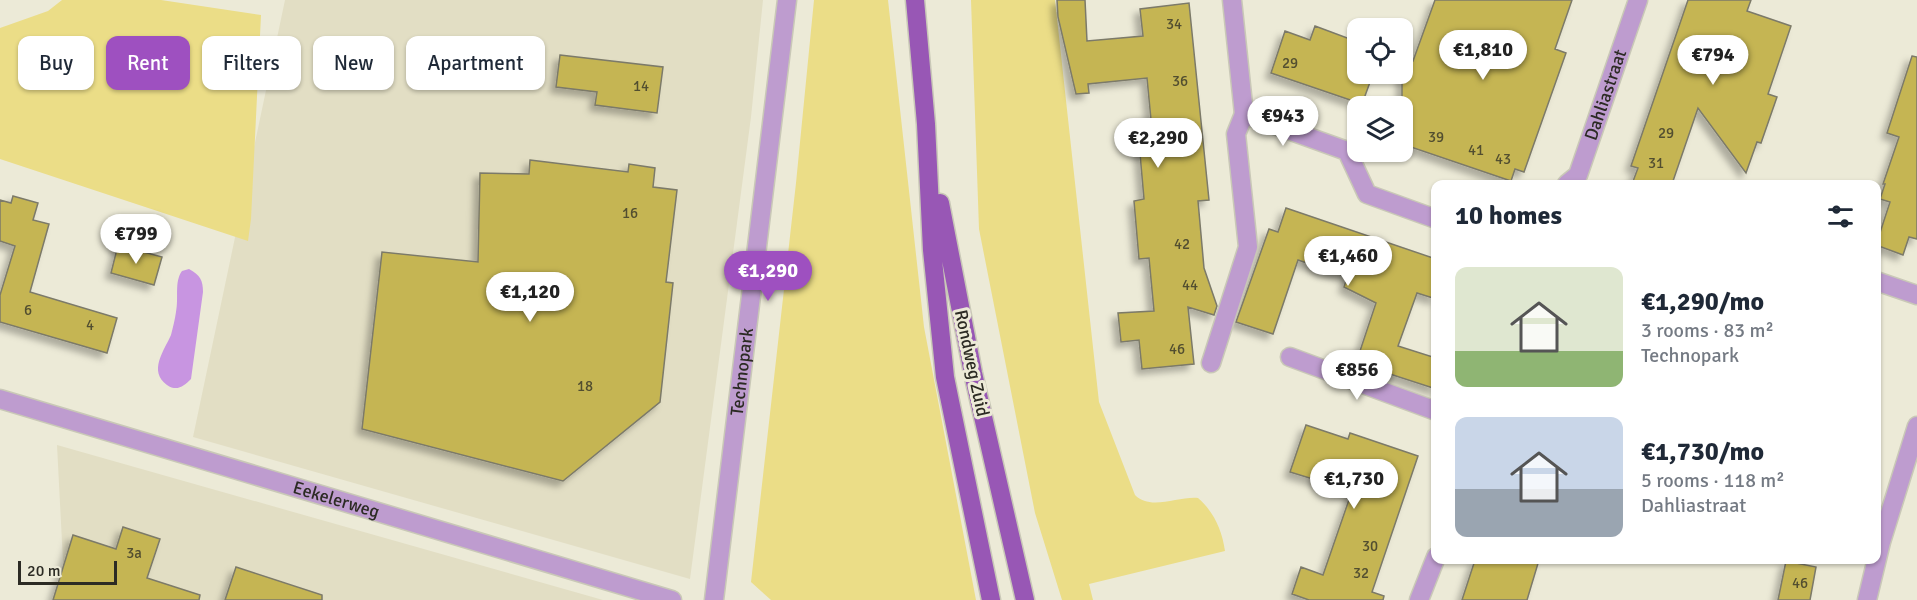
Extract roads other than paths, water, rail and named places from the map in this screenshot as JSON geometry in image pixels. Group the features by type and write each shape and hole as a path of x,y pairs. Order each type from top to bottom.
{"main road":[{"name":"Rondweg Zuid","path":"915,0 926,124 932,250 945,377 992,600"},
{"name":"Rondweg Zuid","path":"926,124 971,362 1025,600"}],"street":[{"name":"Technopark","path":"714,600 787,0"},
{"path":"1210,363 1248,247 1236,134 1244,114 1232,0"},
{"name":"Dahliastraat","path":"1572,180 1578,175 1638,0"},
{"path":"1244,114 1347,151 1366,194 1431,217"},
{"path":"1881,283 1917,295"},
{"path":"1290,357 1431,409"},
{"name":"Eekelerweg","path":"0,399 672,600"},
{"path":"1881,542 1913,451 1917,426"},
{"path":"1419,600 1433,564"},
{"path":"1867,600 1876,564"}]}
